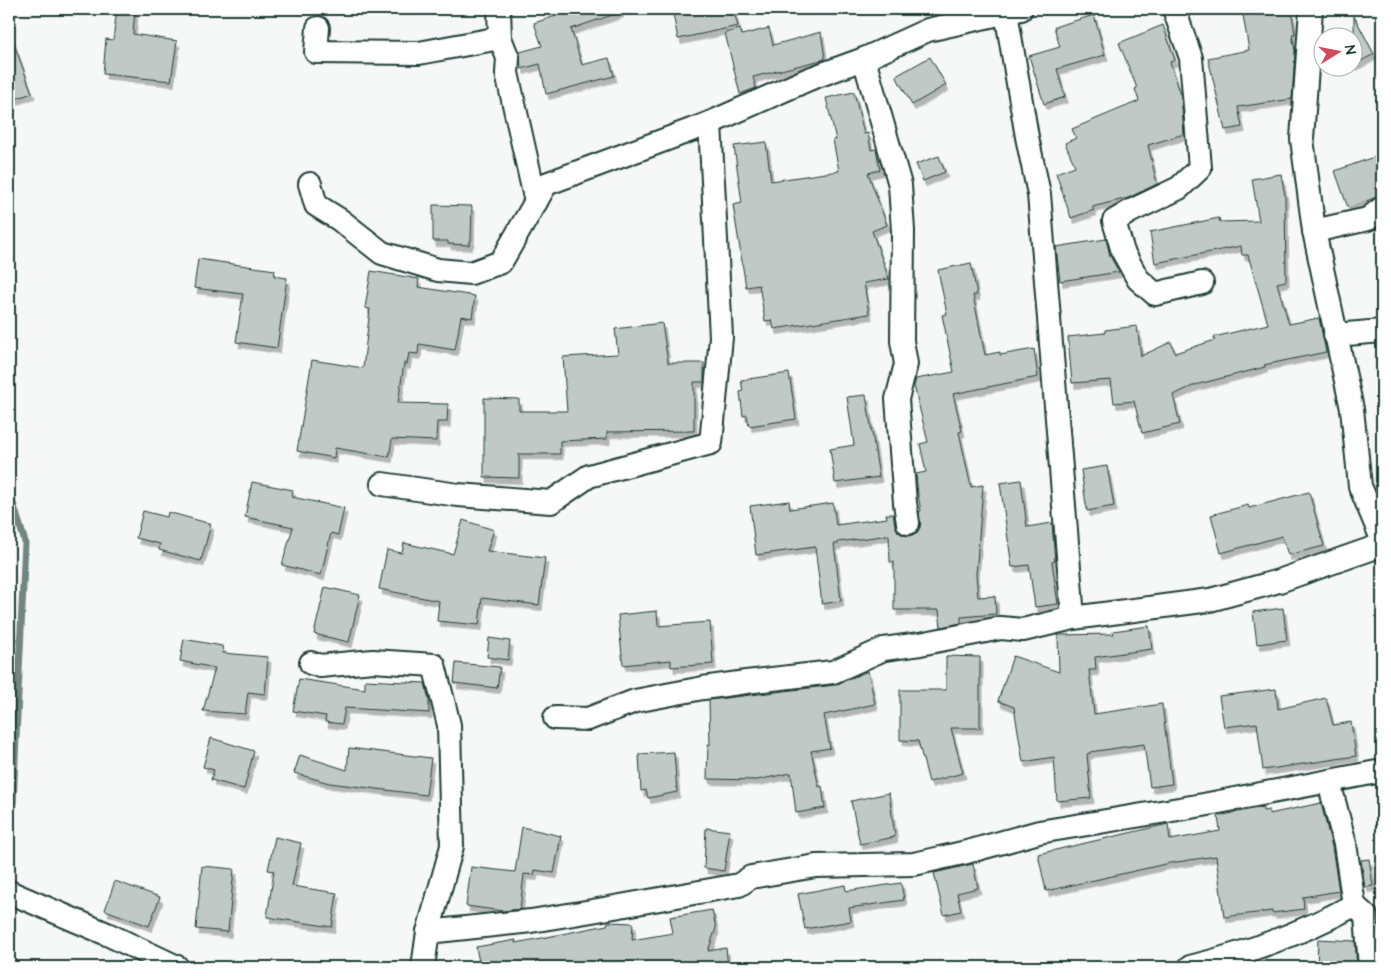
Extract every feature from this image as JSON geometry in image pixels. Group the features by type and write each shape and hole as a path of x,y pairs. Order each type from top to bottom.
{"street":[{"path":"499,9 500,38 508,58 506,73 536,202"},
{"path":"1174,9 1191,58 1200,168 1179,188 1130,211 1114,221 1123,252 1134,272 1138,279 1155,294 1202,284"},
{"path":"1311,9 1302,139 1314,231 1352,408 1360,486 1382,539"},
{"path":"310,184 316,205 340,220 382,253 438,270 472,273 501,262 546,184 710,123 809,79 864,59 928,30 1013,10 1027,137 1039,194 1073,618"},
{"path":"318,28 316,52 420,53 500,38"},
{"path":"864,59 900,185 903,231 902,341 906,364 897,399 904,503 908,523"},
{"path":"382,484 458,495 551,502 589,476 711,443 721,337 710,123"},
{"path":"1314,231 1368,219 1382,208"},
{"path":"1335,335 1382,331"},
{"path":"555,718 588,719 635,701 703,688 834,672 884,649 1001,628 1023,630 1073,618 1210,600 1279,581 1382,545"},
{"path":"311,663 320,666 373,661 434,666 450,725 452,846 428,932 423,967"},
{"path":"428,932 531,921 592,912 739,885 751,878 816,866 914,864 967,852 1039,832 1203,805 1382,772"},
{"path":"1329,782 1345,844 1354,905 1366,916 1370,967"},
{"path":"9,892 107,934 177,967"},
{"path":"1190,967 1265,944 1324,921 1354,905"}],"building":[{"path":"117,9 135,9 133,34 177,41 171,81 103,74 106,39 113,40"},
{"path":"577,9 620,9 621,12 571,29 582,65 609,58 614,76 546,94 540,64 521,69 520,52 542,46 534,23"},
{"path":"672,9 733,9 738,26 678,39"},
{"path":"1242,9 1291,9 1295,34 1292,34 1295,51 1292,99 1238,107 1242,127 1225,130 1208,58 1249,50"},
{"path":"1094,15 1105,55 1057,69 1065,97 1044,104 1029,56 1060,47 1054,27"},
{"path":"1354,16 1360,28 1354,28"},
{"path":"1163,25 1175,60 1170,62 1181,95 1184,134 1148,145 1157,184 1128,198 1092,207 1094,210 1071,218 1056,173 1075,166 1065,143 1076,138 1072,129 1139,101 1135,89 1137,88 1119,43"},
{"path":"769,28 773,45 821,32 825,59 753,77 756,88 740,94 725,33 740,29 742,35"},
{"path":"1364,35 1374,54 1364,60"},
{"path":"9,36 11,36 32,93 9,101"},
{"path":"930,57 946,85 912,105 896,76"},
{"path":"854,92 864,134 868,133 871,150 876,149 880,170 868,173 887,225 872,231 889,279 864,283 869,314 774,329 772,320 765,321 759,285 746,287 733,205 742,203 734,146 766,142 771,181 839,171 833,140 836,140 826,98"},
{"path":"1382,154 1382,195 1348,208 1335,171"},
{"path":"939,156 945,172 923,181 916,164"},
{"path":"1281,174 1285,196 1286,281 1277,283 1289,324 1319,318 1326,352 1264,365 1265,367 1195,385 1173,395 1180,424 1142,433 1134,401 1114,403 1111,380 1072,383 1068,337 1105,333 1105,330 1137,326 1141,356 1171,342 1175,353 1215,340 1214,337 1268,324 1248,255 1242,255 1241,246 1155,263 1150,232 1219,218 1220,222 1259,221 1252,179"},
{"path":"433,205 472,206 471,241 469,245 448,244 448,241 433,241"},
{"path":"1106,239 1110,256 1119,272 1060,281 1056,247"},
{"path":"198,259 275,270 274,276 287,278 277,348 236,342 243,294 194,288"},
{"path":"971,263 977,295 973,295 985,355 1000,352 1000,355 1034,349 1038,377 953,394 962,431 959,432 971,487 983,485 976,575 978,597 995,596 996,614 961,617 961,623 941,627 939,610 894,610 894,562 890,562 889,535 834,544 841,601 822,604 815,547 756,555 750,506 789,501 790,509 833,503 836,525 887,518 886,514 893,514 898,532 909,536 917,533 920,527 919,511 921,511 916,474 926,472 920,444 928,442 914,386 916,379 954,372 942,315 947,314 938,270"},
{"path":"371,271 419,279 418,287 475,296 472,318 461,316 455,350 419,344 418,354 409,353 407,364 404,363 398,403 448,404 447,422 437,422 436,441 392,439 389,457 335,448 334,458 297,451 312,360 363,368 370,309 365,308"},
{"path":"662,323 668,363 704,363 704,382 694,382 694,431 607,432 607,439 560,441 560,454 519,454 519,478 484,477 484,398 519,399 519,411 567,411 563,357 618,354 615,329"},
{"path":"789,373 796,419 749,426 747,415 743,416 740,392 743,391 741,380"},
{"path":"866,395 879,477 835,483 830,449 854,445 847,397"},
{"path":"1107,466 1114,506 1087,511 1081,470"},
{"path":"1021,480 1027,527 1052,523 1055,561 1052,562 1058,604 1035,607 1029,565 1012,567 1000,483"},
{"path":"252,482 293,490 292,497 344,508 338,535 331,533 321,575 282,565 293,527 245,517"},
{"path":"1309,492 1324,546 1288,555 1282,536 1221,553 1211,515 1248,505 1249,508"},
{"path":"143,511 167,517 168,512 211,524 201,561 159,550 160,544 136,538"},
{"path":"463,520 494,530 487,551 545,558 539,605 482,598 479,625 437,621 439,601 379,589 387,550 402,553 404,543 453,554"},
{"path":"325,587 360,595 349,642 314,634"},
{"path":"1283,608 1287,640 1257,644 1253,612"},
{"path":"657,611 658,626 710,622 713,664 671,667 671,660 623,665 618,615"},
{"path":"1149,626 1152,649 1095,657 1096,670 1089,670 1094,714 1162,704 1172,784 1150,787 1144,744 1090,752 1087,754 1091,798 1057,801 1054,757 1023,762 1014,707 998,701 1013,656 1059,672 1058,635 1114,634 1113,631"},
{"path":"489,638 510,641 508,660 487,657"},
{"path":"184,639 222,646 223,653 268,657 265,694 248,692 245,714 203,711 215,668 180,661"},
{"path":"946,656 980,657 980,728 951,728 963,773 929,782 918,741 900,740 900,690 946,690"},
{"path":"456,663 500,667 497,688 454,683"},
{"path":"868,671 875,704 824,715 830,748 811,751 819,787 822,786 825,808 796,813 791,773 757,780 707,779 708,744 710,745 709,700 835,685"},
{"path":"299,679 365,689 365,680 425,683 429,700 429,713 345,708 342,724 325,722 326,716 293,711"},
{"path":"1276,689 1278,709 1326,698 1333,725 1351,722 1356,756 1263,770 1257,723 1224,727 1219,696"},
{"path":"211,738 254,751 244,789 211,780 214,770 203,767"},
{"path":"349,748 431,758 426,795 329,783 294,773 300,755 347,770"},
{"path":"674,752 677,792 648,798 646,790 641,791 639,754"},
{"path":"889,793 895,837 860,844 851,801"},
{"path":"1321,803 1332,847 1339,891 1303,897 1304,909 1224,917 1216,856 1170,863 1046,891 1038,854 1168,824 1170,840 1220,831 1218,816 1263,807 1263,811 1269,810 1269,814"},
{"path":"522,827 561,836 554,873 535,870 534,875 524,874 520,909 503,911 466,906 471,867 515,872"},
{"path":"706,828 730,831 724,871 704,868"},
{"path":"275,837 301,843 292,886 337,893 332,927 267,917 274,871 268,870"},
{"path":"1369,859 1373,886 1365,887 1361,860"},
{"path":"973,864 978,888 957,893 961,911 944,915 934,873"},
{"path":"202,866 234,869 228,932 196,929"},
{"path":"115,881 160,897 149,926 105,910"},
{"path":"901,883 904,900 849,908 851,921 805,929 798,894 845,885 846,891"},
{"path":"712,910 716,928 708,951 726,948 728,967 619,967 619,961 590,967 480,967 476,947 516,940 515,943 542,938 607,925 608,922 633,923 632,940 673,933 670,917"},
{"path":"1318,939 1355,941 1357,967 1317,967"}],"waterway":[{"path":"9,490 25,542 9,889"}]}
